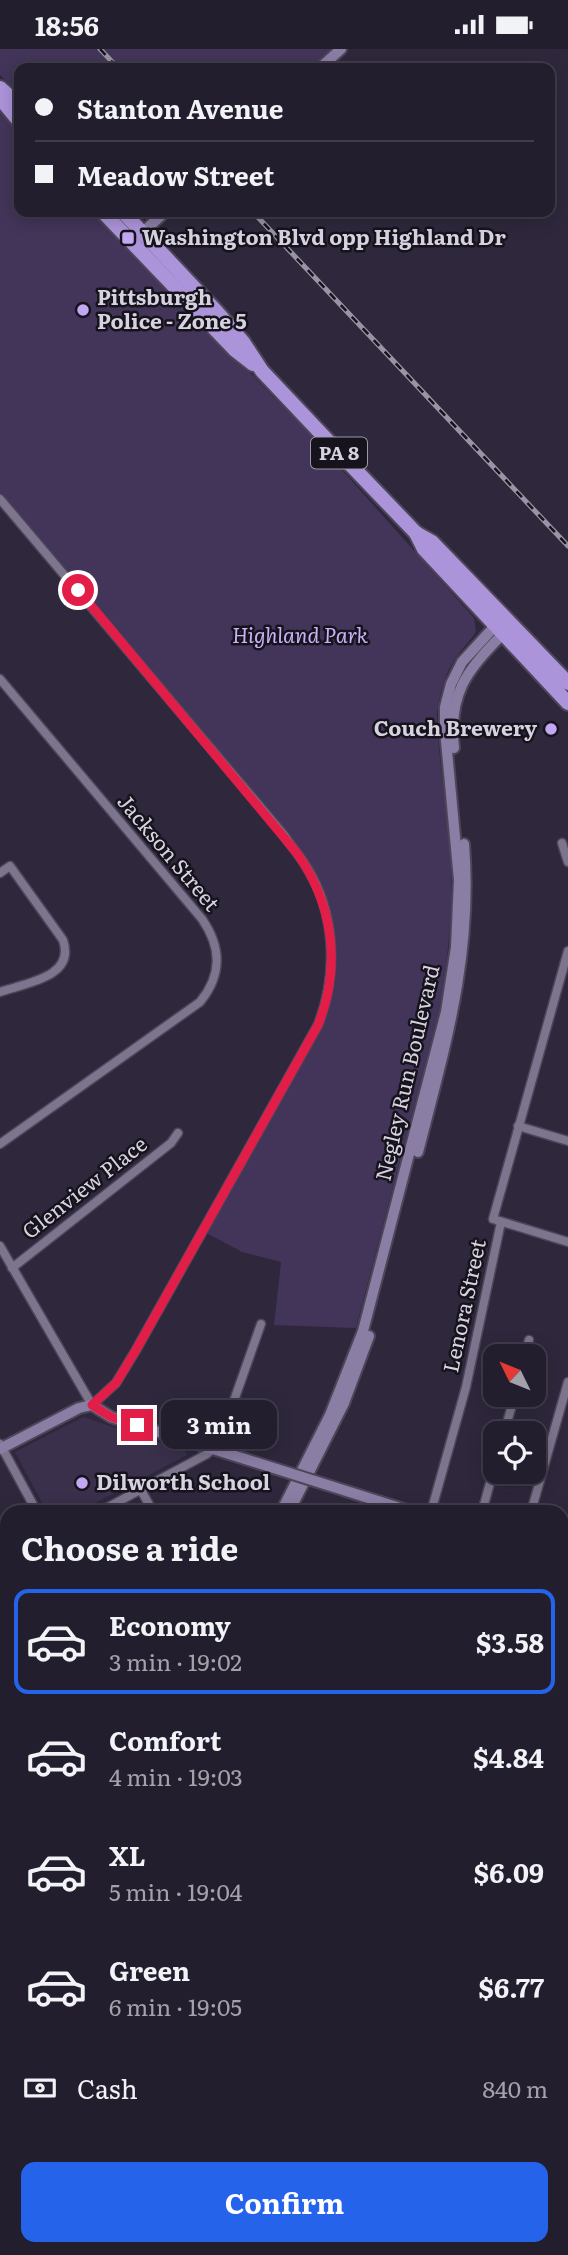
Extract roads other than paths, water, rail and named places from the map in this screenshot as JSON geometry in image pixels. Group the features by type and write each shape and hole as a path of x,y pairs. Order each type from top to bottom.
{"highway":[{"path":"0,88 14,101"},
{"path":"0,99 14,115"},
{"name":"PA 8","path":"110,217 137,238 243,342 262,371 416,533 424,549 503,627 568,683"},
{"name":"PA 8","path":"125,217 137,238"},
{"name":"PA 8","path":"503,627 568,703"}],"main road":[{"path":"326,63 341,49"},
{"path":"137,238 160,217"},
{"name":"Negley Run Boulevard","path":"285,1505 334,1407 363,1331 446,1012 457,947 459,880 445,730 448,691 462,661 503,627"},
{"name":"Negley Run Boulevard","path":"293,1505 337,1418 366,1343 453,1014 465,940 467,879 453,738 453,708 471,668 503,627"},
{"path":"1,1447 79,1408 92,1405 111,1417 391,1505"}],"street":[{"path":"0,499 284,835 308,868 324,906 331,938 331,972 318,1025 136,1350 116,1383 92,1405 0,1246"},
{"name":"Jackson Street","path":"0,679 202,919 212,934 216,949 216,968 214,979 200,1002 0,1144"},
{"path":"562,843 568,862"},
{"path":"0,873 10,866 66,948 66,958 61,968 52,974 0,992"},
{"name":"Lenora Street","path":"433,1505 466,1387 501,1222 493,1219 568,951"},
{"path":"518,1126 568,1141"},
{"name":"Glenview Place","path":"12,1268 171,1143 178,1133"},
{"path":"501,1222 568,1242"},
{"path":"112,1505 207,1454 219,1443 261,1324"},
{"path":"528,1344 529,1340"},
{"path":"533,1505 568,1382"},
{"path":"558,1413 568,1416"},
{"path":"1,1447 33,1505"},
{"path":"484,1505 490,1484"},
{"path":"141,1490 149,1505"}],"railway":[{"path":"100,49 113,63"},
{"path":"258,217 568,546"}],"place":[{"name":"Washington Blvd opp Highland Dr","path":"128,238"},
{"name":"Pittsburgh Police - Zone 5","path":"83,310"},
{"name":"Couch Brewery","path":"551,729"},
{"name":"Dilworth School","path":"82,1483"}],"park label":[{"name":"Highland Park","path":"300,636"}]}
